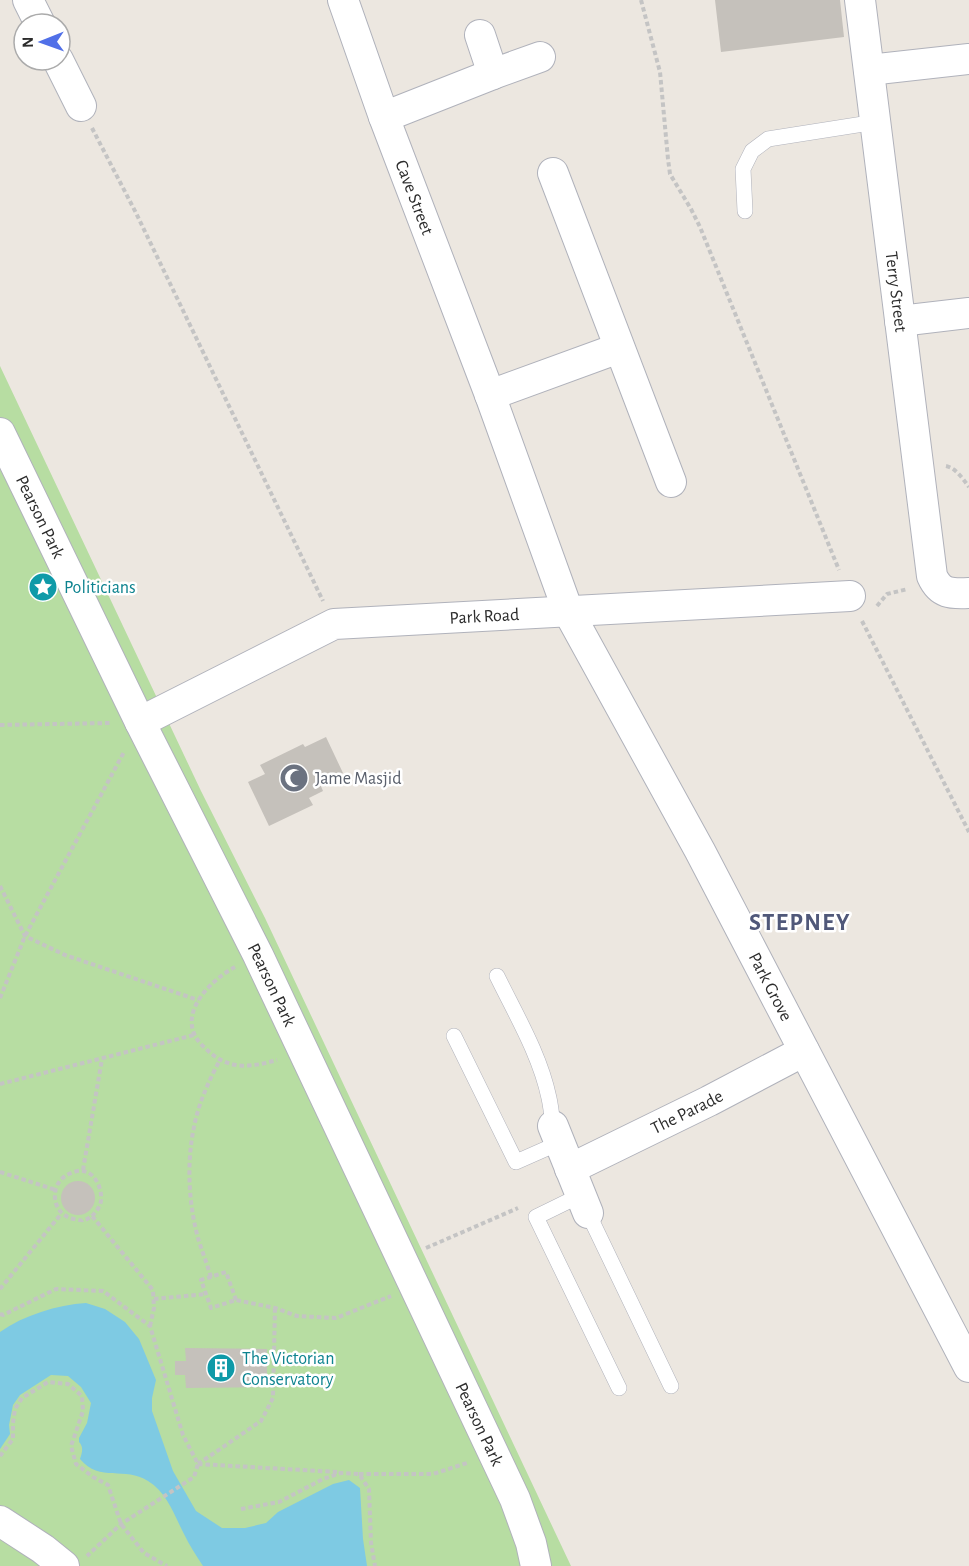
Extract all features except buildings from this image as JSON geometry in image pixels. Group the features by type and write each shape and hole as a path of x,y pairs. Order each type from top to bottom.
{"street":[{"name":"Cave Street","path":"343,0 384,117 490,395 568,611"},
{"name":"Terry Street","path":"860,0 930,562 936,584"},
{"path":"480,35 493,74"},
{"path":"384,117 540,57"},
{"path":"869,70 969,59"},
{"path":"64,72 81,106"},
{"path":"553,173 672,482"},
{"path":"900,321 969,313"},
{"path":"490,395 619,348"},
{"name":"Pearson Park","path":"0,433 140,722 258,955 515,1499 536,1558"},
{"path":"936,584 953,594 969,593"},
{"name":"Park Road","path":"140,722 334,624 568,611 855,605"},
{"name":"Park Grove","path":"568,611 700,851 969,1367"},
{"name":"The Parade","path":"570,1169 709,1101 804,1051"},
{"path":"0,1521 43,1549 74,1563"}],"lane":[{"path":"745,211 743,169 752,151 768,139 876,122"},
{"path":"497,976 537,1060 570,1169 670,1386"},
{"path":"454,1036 516,1162 570,1169"},
{"path":"570,1169 536,1216 618,1388"}],"path":[{"path":"641,0 660,72 670,174 700,227 855,605 969,832"},
{"path":"81,106 136,213 334,624"},
{"path":"855,605 873,609 887,594 936,584"},
{"path":"0,725 140,722 25,936 0,998"},
{"path":"0,886 25,936 65,955 198,1000"},
{"path":"258,955 229,970 206,989 192,1014 194,1035 210,1054 235,1065 253,1066 284,1059 303,1050"},
{"path":"0,1084 194,1035"},
{"path":"83,1170 102,1058"},
{"path":"211,1277 198,1236 191,1201 189,1169 190,1145 197,1116 205,1090 220,1060"},
{"path":"83,1170 91,1175 101,1190 101,1200 92,1216 83,1221 70,1219 61,1214 54,1195 64,1176 83,1170"},
{"path":"0,1172 56,1190"},
{"path":"401,1259 521,1206"},
{"path":"0,1289 61,1214"},
{"path":"92,1216 153,1290 154,1308 150,1326 183,1435 198,1464"},
{"path":"236,1300 226,1272 201,1280 211,1308 236,1300 275,1308 297,1316 336,1318 414,1286"},
{"path":"0,1314 3,1315 56,1289 104,1291 150,1326"},
{"path":"154,1299 206,1294"},
{"path":"74,1563 121,1524 194,1477 198,1464 261,1421 273,1398 275,1308"},
{"path":"0,1456 13,1439 15,1409 21,1398 48,1382 68,1384 82,1396 83,1411 71,1446 76,1464 108,1485 121,1524 144,1553 167,1566"},
{"path":"198,1464 360,1474 434,1474 493,1454"},
{"path":"241,1509 279,1502 323,1479 340,1473"},
{"path":"360,1474 369,1489 370,1543 375,1566"}],"green space":[{"path":"0,366 201,791 265,918 571,1566 0,1566"}],"water":[{"path":"86,1303 105,1309 125,1322 139,1339 156,1380 152,1411 173,1471 196,1511 222,1528 245,1528 266,1523 278,1512 333,1484 349,1480 360,1488 367,1566 203,1566 169,1504 155,1486 139,1477 104,1473 88,1466 80,1459 82,1448 79,1438 87,1423 91,1403 81,1387 68,1376 51,1375 20,1395 13,1405 9,1425 10,1434 0,1449 0,1332 41,1312"}],"place":[{"name":"Politicians","path":"43,587"},
{"name":"Jame Masjid","path":"294,778"},
{"name":"The Victorian Conservatory","path":"221,1368"}],"district":[{"name":"STEPNEY","path":"800,922"}]}
